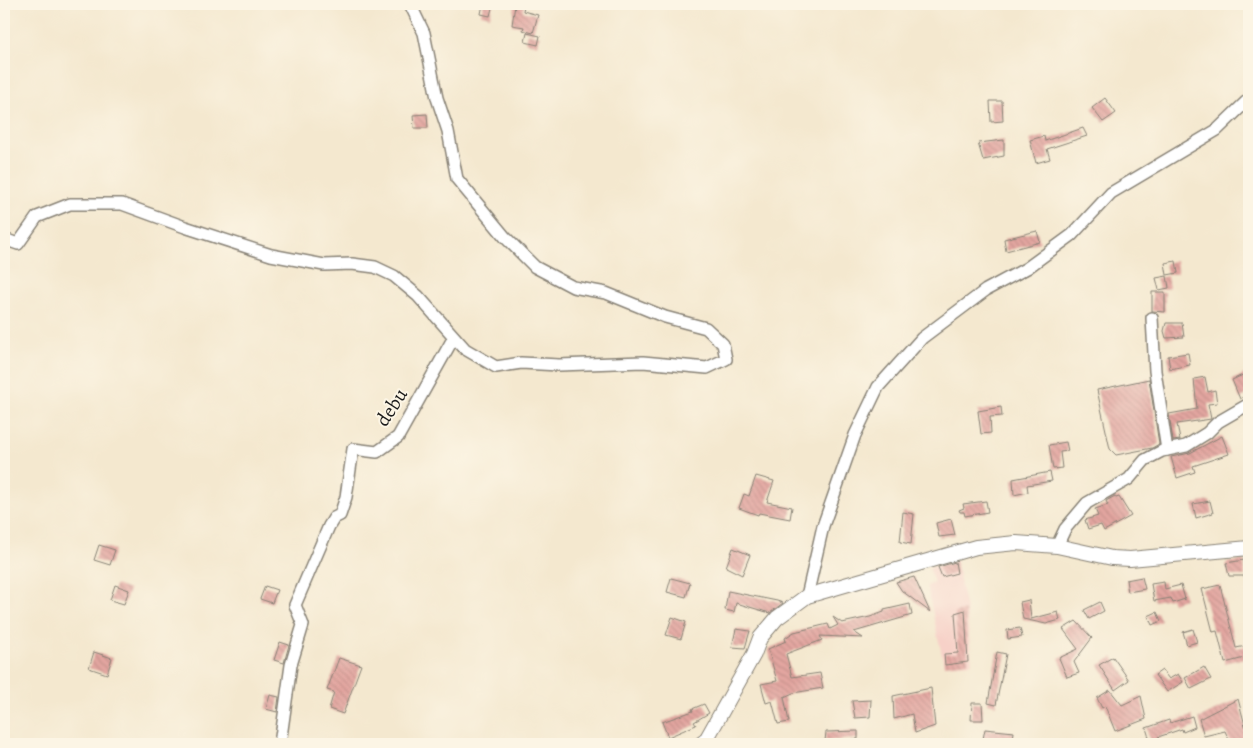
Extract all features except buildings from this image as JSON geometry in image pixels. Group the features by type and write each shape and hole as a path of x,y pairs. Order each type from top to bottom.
{"street":[{"path":"4,239 18,244 36,218 70,204 122,204 185,227 270,254 324,265 352,264 375,267 394,276 418,296 465,350 496,367 521,363 559,365 643,362 706,368 726,359 722,344 706,328 665,317 606,294 573,287 535,267 505,237 457,179 448,131 437,98 424,34 410,4"},
{"path":"807,596 823,526 855,435 878,387 922,338 986,290 1027,268 1072,235 1112,193 1217,130 1249,99"},
{"path":"1152,318 1155,371 1167,450"},
{"name":"debu","path":"280,744 291,665 303,625 295,605 329,526 334,518 340,515 346,498 353,449 377,452 398,437 454,337"},
{"path":"1057,546 1065,529 1086,503 1129,479 1144,460 1167,450 1186,446 1207,433 1218,422 1249,404"},
{"path":"701,744 706,740 754,654 760,638 777,618 807,596 976,548 1016,543 1057,546 1112,558 1130,559 1249,550"}],"shaded area":[{"path":"956,561 966,610 972,663 944,665 927,586 934,583 929,568"}]}
